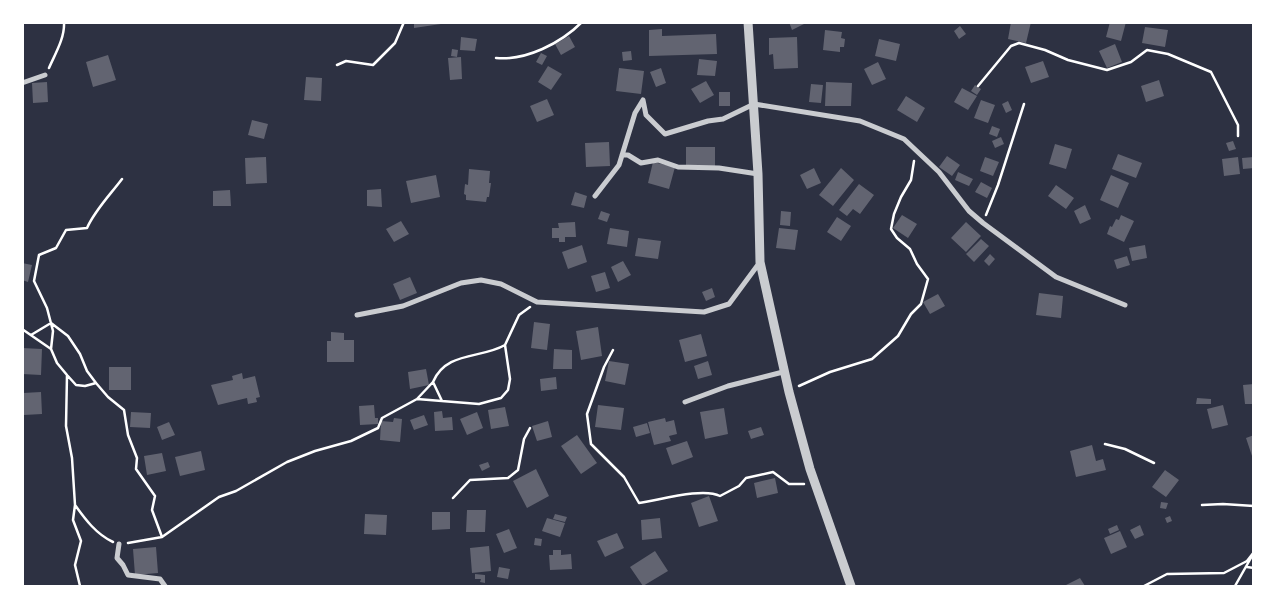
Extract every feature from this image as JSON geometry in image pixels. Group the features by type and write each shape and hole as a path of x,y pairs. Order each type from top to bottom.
{"street":[{"path":"748,22 758,174 760,262 783,372 816,484 851,586"},
{"path":"22,83 45,75"},
{"path":"595,196 619,165 635,113 643,100 646,114 665,134 708,121 723,119 754,104 860,121 904,139 939,172 969,211 983,224 1056,277 1125,305"},
{"path":"622,155 628,155 641,163 658,160 678,167 719,168 758,174"},
{"path":"357,315 403,306 461,283 481,280 501,284 537,302 704,312 729,304 760,262"},
{"path":"685,402 728,386 783,372"},
{"path":"119,544 117,558 128,576 160,579 165,586"}],"path":[{"path":"45,75 59,44 64,22"},
{"path":"337,65 346,61 373,65 395,43 404,22"},
{"path":"496,58 509,59 531,53 569,34 582,22"},
{"path":"978,86 1011,46 1019,42 1068,60 1107,70 1131,62 1147,50 1168,54 1211,72 1238,125 1238,136"},
{"path":"983,224 998,185 1024,104"},
{"path":"789,392 830,372 872,359 898,336 911,314 921,304 928,279 917,264 910,249 897,238 891,229 894,214 911,180 916,151"},
{"path":"96,383 85,386 76,385 57,364 51,349 53,331 47,308 34,281 39,255 56,248 66,230 87,228 92,216 122,179"},
{"path":"417,400 479,404 501,398 508,390 510,378 505,346 519,315 537,302"},
{"path":"31,335 51,323"},
{"path":"51,323 68,336 80,354 87,371 96,383 108,397 124,410 128,435 137,458 136,470 155,496 152,510 162,537"},
{"path":"22,329 51,349"},
{"path":"75,505 87,522 106,539 119,544 162,537 219,497 236,491 287,462 315,451 351,441 378,428 382,418 417,400 441,370 460,358 490,352 505,346"},
{"path":"613,350 604,367 587,414 591,444 624,477 639,503 690,494 714,493 720,496 739,486 746,478 773,472 789,484 816,484"},
{"path":"67,375 66,426 72,458 75,505 73,520 81,541 75,565 80,586"},
{"path":"432,382 442,401"},
{"path":"453,498 470,480 508,478 518,470 524,438 530,428"},
{"path":"1105,444 1125,449 1154,464"},
{"path":"1202,505 1254,506"},
{"path":"1235,586 1247,567 1253,552"},
{"path":"1144,586 1167,574 1224,573 1247,561 1253,552"},
{"path":"1247,567 1254,568"}],"building":[{"path":"414,22 441,22 441,24 414,28"},
{"path":"789,22 808,22 792,30"},
{"path":"1011,22 1031,22 1026,43 1008,39"},
{"path":"1110,22 1126,22 1121,41 1106,37"},
{"path":"960,26 966,34 959,39 954,31"},
{"path":"1145,27 1168,30 1165,47 1142,43"},
{"path":"662,29 662,36 716,34 717,54 649,56 649,30"},
{"path":"825,30 842,32 841,38 845,39 844,47 840,47 840,52 823,50"},
{"path":"569,36 575,47 561,55 555,44"},
{"path":"461,37 477,39 475,51 460,50"},
{"path":"797,37 798,68 774,69 773,54 769,55 769,38"},
{"path":"879,39 900,44 896,61 875,56"},
{"path":"1115,44 1122,62 1107,68 1099,51"},
{"path":"452,49 458,50 457,57 451,56"},
{"path":"631,51 632,60 623,61 622,52"},
{"path":"541,53 547,56 542,65 536,62"},
{"path":"108,55 116,80 93,87 86,62"},
{"path":"461,57 462,79 450,80 448,58"},
{"path":"699,59 717,61 715,76 697,75"},
{"path":"1043,61 1049,77 1031,83 1025,67"},
{"path":"878,62 886,79 872,85 864,69"},
{"path":"548,66 562,74 551,90 538,82"},
{"path":"619,68 644,71 641,94 616,91"},
{"path":"661,68 666,83 656,87 650,72"},
{"path":"306,77 322,78 321,101 304,100"},
{"path":"1159,80 1164,96 1146,102 1141,86"},
{"path":"706,81 714,95 700,103 691,89"},
{"path":"47,82 48,102 33,103 32,83"},
{"path":"826,82 852,83 851,106 825,106"},
{"path":"811,84 823,85 821,103 809,102"},
{"path":"975,85 981,89 977,95 971,91"},
{"path":"962,88 977,96 968,110 954,102"},
{"path":"719,92 730,92 730,106 719,106"},
{"path":"906,96 925,108 917,122 897,110"},
{"path":"547,99 554,115 537,122 530,106"},
{"path":"981,100 995,105 988,123 974,118"},
{"path":"1008,101 1012,110 1006,113 1002,104"},
{"path":"252,120 268,124 264,139 248,135"},
{"path":"992,126 1000,129 997,137 989,134"},
{"path":"1001,137 1004,144 995,148 992,141"},
{"path":"1233,141 1236,149 1229,151 1226,143"},
{"path":"609,142 610,166 586,167 585,143"},
{"path":"1055,144 1072,149 1066,169 1049,164"},
{"path":"686,147 715,147 715,167 686,167"},
{"path":"1118,154 1142,163 1136,178 1112,169"},
{"path":"947,156 960,165 952,176 939,167"},
{"path":"266,157 267,183 246,184 245,158"},
{"path":"985,157 999,162 993,176 980,171"},
{"path":"1238,157 1240,174 1224,176 1222,159"},
{"path":"1254,157 1254,168 1243,169 1242,158"},
{"path":"653,162 675,167 669,189 648,183"},
{"path":"814,168 821,183 807,189 800,175"},
{"path":"841,168 854,180 833,206 819,195"},
{"path":"469,169 490,171 489,183 491,183 489,197 487,197 486,202 466,200 466,195 464,194 465,184 468,185"},
{"path":"958,172 973,179 969,186 955,180"},
{"path":"436,175 440,197 411,203 406,181"},
{"path":"1111,175 1129,183 1118,208 1100,200"},
{"path":"981,182 992,188 987,198 975,192"},
{"path":"859,184 874,195 860,214 853,209 847,216 839,210"},
{"path":"1056,185 1074,198 1066,209 1048,196"},
{"path":"381,189 382,207 367,206 367,190"},
{"path":"230,190 231,206 213,206 213,191"},
{"path":"575,192 587,196 584,208 571,205"},
{"path":"1085,205 1091,219 1080,224 1074,211"},
{"path":"601,211 610,214 607,222 598,219"},
{"path":"781,211 791,212 790,226 780,225"},
{"path":"902,215 917,224 908,238 893,228"},
{"path":"1121,215 1134,221 1124,242 1107,234 1110,226 1112,227 1116,219 1119,220"},
{"path":"837,217 851,226 841,241 827,232"},
{"path":"401,221 409,234 394,242 386,229"},
{"path":"575,222 576,237 565,237 565,242 559,242 559,238 552,238 552,228 559,228 558,223"},
{"path":"966,222 981,236 966,252 951,238"},
{"path":"610,228 629,231 627,247 607,244"},
{"path":"779,228 798,230 795,250 776,248"},
{"path":"638,238 661,241 658,259 635,256"},
{"path":"981,239 989,246 974,262 966,254"},
{"path":"582,245 587,262 568,269 562,252"},
{"path":"1145,245 1147,258 1132,261 1129,248"},
{"path":"990,254 995,259 989,266 984,261"},
{"path":"1127,256 1130,265 1117,269 1114,260"},
{"path":"623,261 631,275 618,282 611,267"},
{"path":"22,263 32,265 28,282 22,280"},
{"path":"605,272 610,288 596,292 591,276"},
{"path":"410,277 417,293 400,300 393,284"},
{"path":"712,288 715,297 706,301 702,292"},
{"path":"1039,293 1063,296 1061,318 1036,315"},
{"path":"938,294 945,306 930,314 923,302"},
{"path":"534,322 550,324 547,350 531,348"},
{"path":"598,327 602,356 581,360 576,331"},
{"path":"331,332 344,333 344,340 354,340 354,362 327,362 327,341 331,341"},
{"path":"701,334 707,356 685,362 679,340"},
{"path":"22,348 42,349 41,375 22,374"},
{"path":"554,349 572,350 572,369 553,369"},
{"path":"609,361 629,364 625,385 605,381"},
{"path":"708,361 712,375 698,379 694,366"},
{"path":"109,367 131,367 131,390 109,390"},
{"path":"426,369 429,385 410,389 408,372"},
{"path":"242,373 243,379 255,376 260,397 256,398 257,402 248,404 247,398 218,405 211,385 233,380 232,376"},
{"path":"556,377 557,389 541,391 540,379"},
{"path":"1254,384 1254,404 1245,404 1243,385"},
{"path":"41,392 42,414 24,415 23,393"},
{"path":"1197,398 1211,399 1211,404 1196,404"},
{"path":"374,405 375,418 378,418 378,424 360,425 359,406"},
{"path":"598,405 624,408 621,430 595,427"},
{"path":"1223,405 1228,425 1212,429 1207,409"},
{"path":"505,407 509,426 491,429 488,410"},
{"path":"724,408 728,434 705,439 700,412"},
{"path":"442,411 443,418 452,417 453,430 435,431 434,412"},
{"path":"131,412 151,413 150,428 130,427"},
{"path":"477,412 483,428 467,435 460,419"},
{"path":"424,415 428,425 414,430 410,420"},
{"path":"394,418 402,419 400,442 380,440 381,421 393,422"},
{"path":"665,418 666,422 674,420 677,434 669,436 671,441 654,445 648,422"},
{"path":"548,421 552,437 537,441 532,426"},
{"path":"169,422 175,435 162,440 157,427"},
{"path":"647,423 650,433 636,437 633,427"},
{"path":"761,427 764,435 751,439 748,431"},
{"path":"577,435 597,463 581,474 561,446"},
{"path":"1254,435 1254,459 1253,459 1246,438"},
{"path":"687,441 693,457 672,465 666,448"},
{"path":"1092,445 1096,461 1103,459 1106,470 1076,477 1070,451"},
{"path":"201,451 205,470 180,476 175,457"},
{"path":"162,453 166,471 147,475 144,456"},
{"path":"488,462 490,467 482,471 479,465"},
{"path":"536,469 549,496 527,508 513,481"},
{"path":"1165,470 1179,480 1166,497 1152,487"},
{"path":"775,478 778,493 757,498 754,483"},
{"path":"709,496 718,521 699,527 691,503"},
{"path":"1161,502 1168,503 1166,509 1160,508"},
{"path":"467,510 486,510 485,532 466,532"},
{"path":"432,512 450,512 450,529 432,530"},
{"path":"365,514 387,515 386,535 364,534"},
{"path":"555,514 567,517 565,522 553,519"},
{"path":"1170,516 1172,521 1167,523 1165,518"},
{"path":"547,518 565,523 560,537 542,531"},
{"path":"660,518 662,538 642,540 641,520"},
{"path":"1117,525 1119,530 1110,534 1108,529"},
{"path":"1140,525 1144,535 1135,539 1130,530"},
{"path":"509,529 517,548 504,553 496,534"},
{"path":"1120,531 1127,547 1111,554 1104,538"},
{"path":"617,533 624,548 605,557 597,541"},
{"path":"535,538 542,539 541,546 534,545"},
{"path":"489,546 491,571 472,573 470,548"},
{"path":"156,547 158,573 135,575 133,549"},
{"path":"553,550 561,550 561,555 571,554 572,569 550,570 549,555 553,555"},
{"path":"655,551 668,571 643,586 630,567"},
{"path":"499,567 510,569 508,579 497,577"},
{"path":"475,574 485,575 485,583 480,582 481,579 475,579"},
{"path":"1080,578 1085,586 1064,586"}]}
